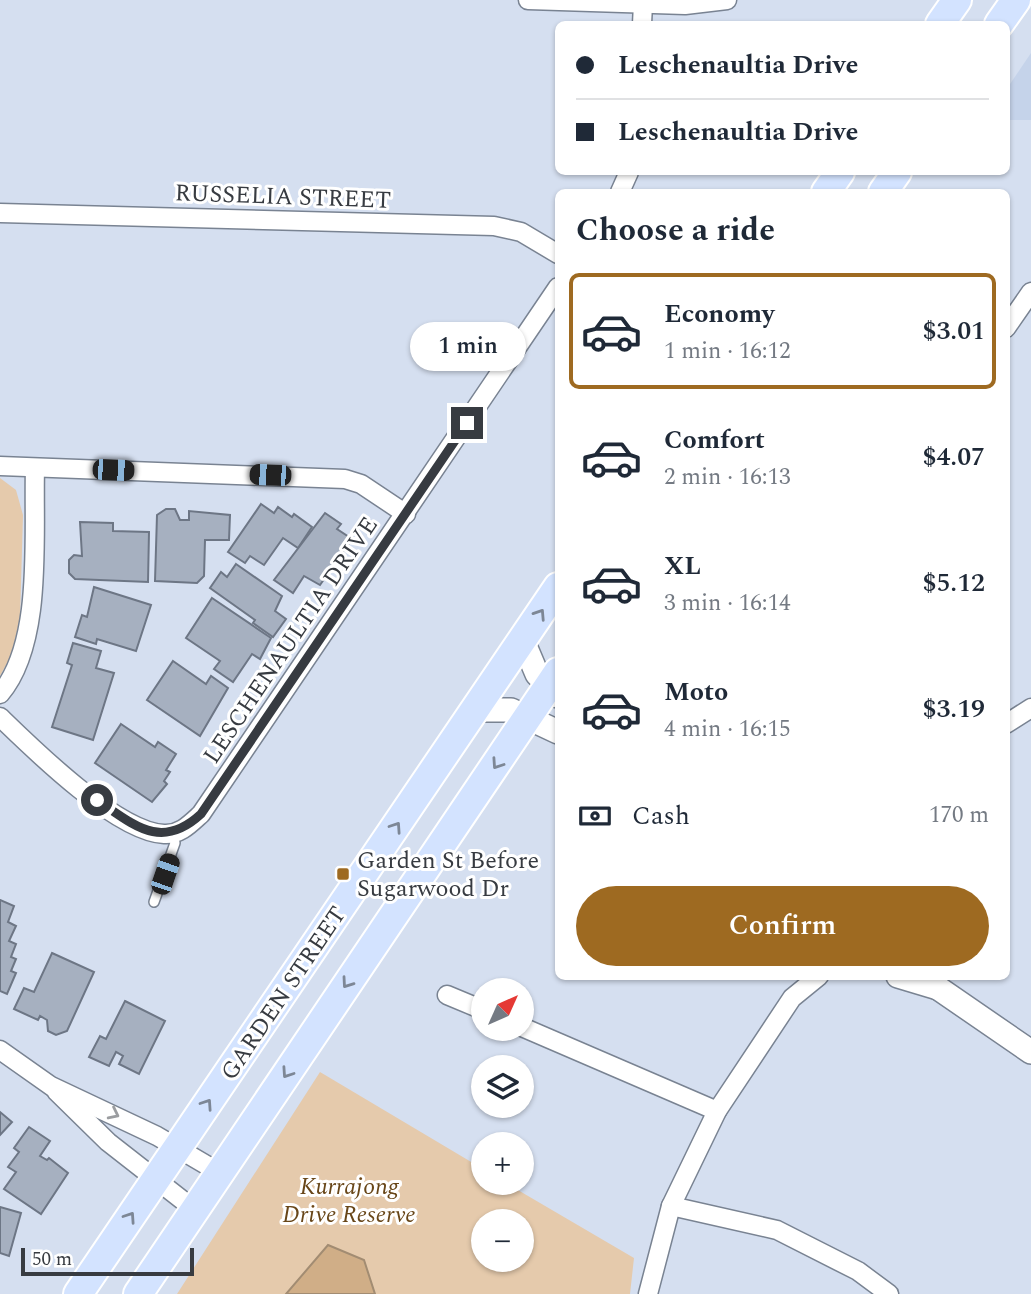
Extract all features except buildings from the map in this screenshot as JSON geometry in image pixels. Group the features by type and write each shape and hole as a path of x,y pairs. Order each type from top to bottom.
{"main road":[{"path":"942,21 957,0"},
{"path":"1001,21 1016,0"},
{"name":"GARDEN STREET","path":"78,1294 555,592"},
{"name":"GARDEN STREET","path":"138,1294 528,717 555,685"}],"street":[{"path":"528,0 706,5 727,0"},
{"path":"642,21 643,4"},
{"name":"RUSSELIA STREET","path":"0,213 494,226 521,232 555,252"},
{"name":"LESCHENAULTIA DRIVE","path":"173,833 201,814 555,291"},
{"path":"1010,322 1031,292"},
{"path":"0,467 345,479 361,484 406,514"},
{"path":"0,694 23,655 30,629 35,468"},
{"path":"523,641 537,674 555,685"},
{"path":"1010,721 1031,708"},
{"path":"475,710 511,710 555,730"},
{"path":"0,717 49,765 80,789 138,827 173,833"},
{"path":"792,998 797,980"},
{"path":"648,1294 671,1206 717,1111 792,998 815,980"},
{"path":"932,982 1031,1052"},
{"path":"447,995 471,1005"},
{"path":"534,1032 717,1111"},
{"path":"0,1050 51,1086 178,1147 219,1173"},
{"path":"51,1086 90,1126 155,1181 195,1210"},
{"path":"671,1206 777,1230 858,1272 889,1294"}],"lane":[{"path":"154,902 175,843 173,833"}],"shaded area":[{"path":"1031,53 1031,120 1010,120 1010,84"},
{"path":"328,1245 364,1260 375,1294 286,1294"}],"green space":[{"path":"0,478 16,490 23,515 20,619 11,656 0,676"},
{"name":"Kurrajong Drive Reserve","path":"320,1072 471,1162 471,1195 526,1195 634,1258 630,1294 177,1294"}],"place":[{"name":"Garden St Before Sugarwood Dr","path":"343,874"}],"route":[{"path":"97,800 138,827 165,834 181,830 201,814 467,423"}]}
